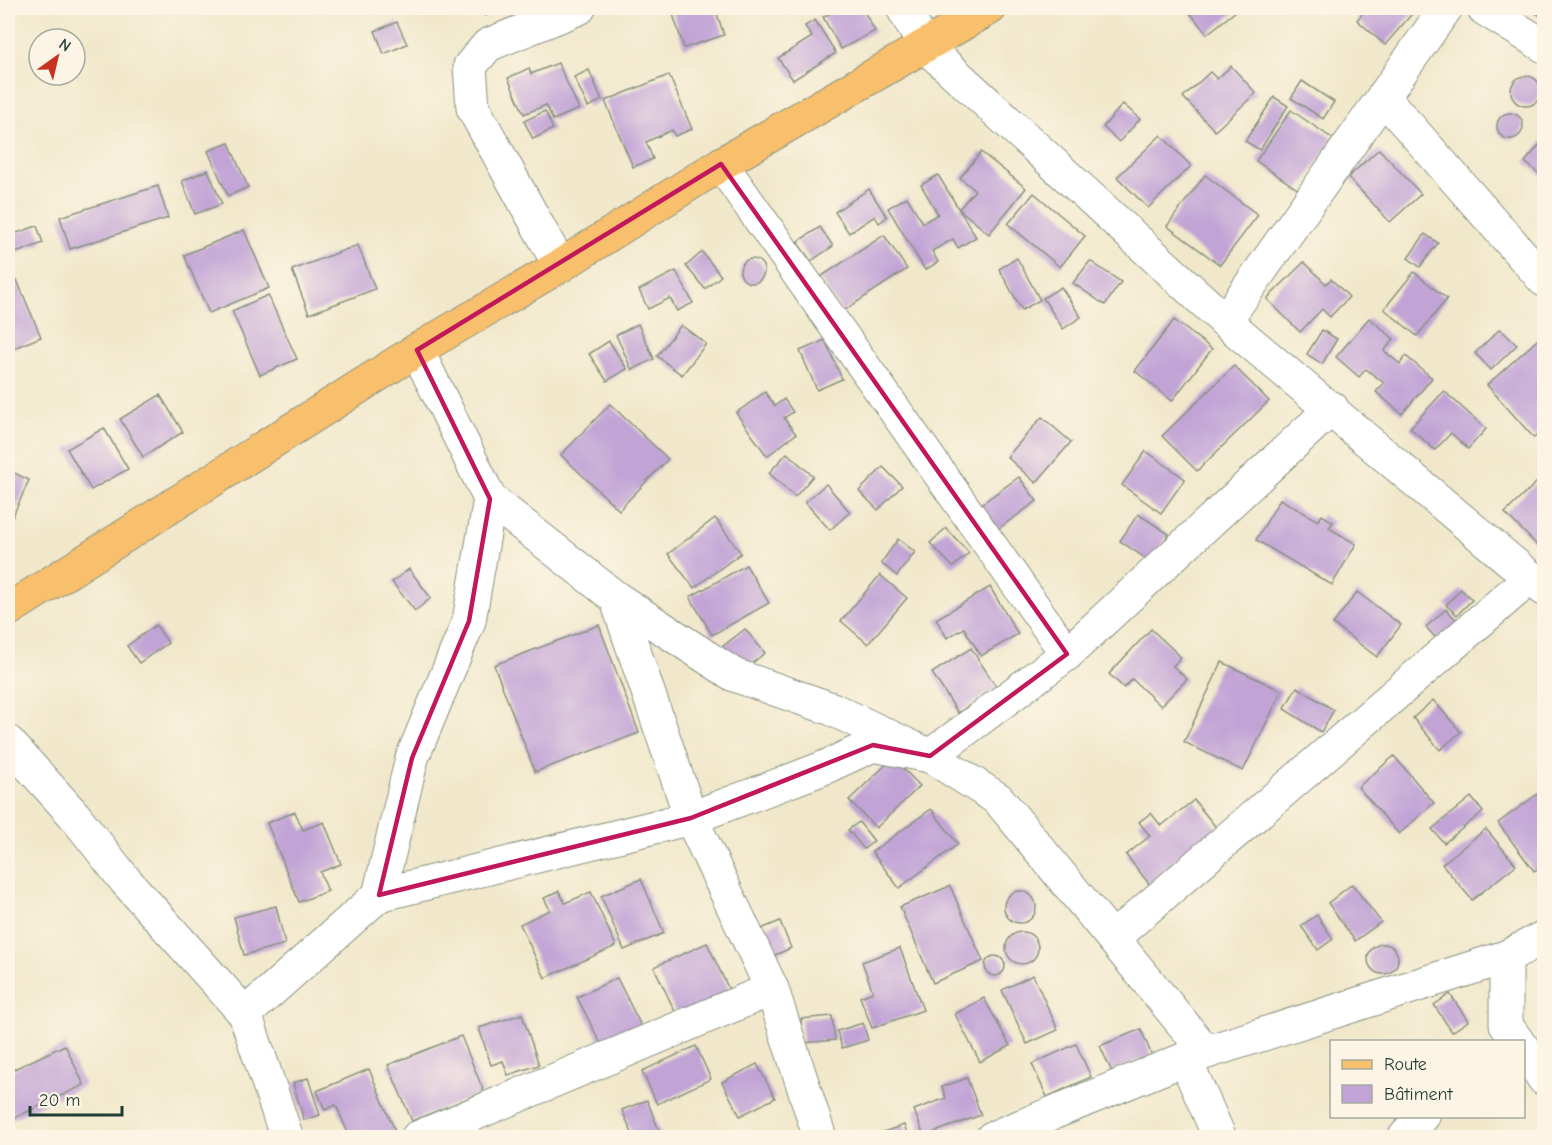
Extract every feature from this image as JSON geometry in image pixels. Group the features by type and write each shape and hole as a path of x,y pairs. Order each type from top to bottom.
{"main road":[{"path":"8,610 417,350 560,266 721,164 990,8"}],"street":[{"path":"560,266 473,108 470,66 488,45 579,8"},
{"path":"903,8 924,45 1225,321 1332,408 1538,583 1114,937"},
{"path":"1225,321 1446,8"},
{"path":"1483,8 1545,46"},
{"path":"1383,97 1545,280"},
{"path":"721,164 1067,654"},
{"path":"417,350 490,499 616,598 734,675 832,709 930,756 998,799 1114,937 1195,1056 1220,1137"},
{"path":"245,1014 379,895 691,818 821,769 873,745 930,756 1067,654 1332,408"},
{"path":"379,895 412,758 469,621 490,499"},
{"path":"616,598 691,818 772,989 820,1137"},
{"path":"8,742 74,814 125,880 245,1014 287,1137"},
{"path":"992,1137 1195,1056 1506,957 1545,937"},
{"path":"1506,957 1509,1039"},
{"path":"417,1137 772,989"},
{"path":"1525,1056 1545,1078"},
{"path":"1404,1137 1421,1118"}],"highlighted area":[{"path":"721,164 1067,654 930,756 873,745 691,818 379,895 412,758 469,621 490,499 417,350"}],"building":[{"path":"481,8 503,8 485,16"},
{"path":"671,8 715,8 724,35 684,48"},
{"path":"841,8 862,8 875,31 841,49 823,17"},
{"path":"1186,8 1233,8 1236,11 1207,34"},
{"path":"1367,8 1417,8 1385,45 1357,20"},
{"path":"1528,8 1544,8 1544,13 1542,17"},
{"path":"815,20 836,53 793,80 778,58 812,37 805,26"},
{"path":"397,22 407,44 384,54 375,31"},
{"path":"558,63 579,109 553,120 546,105 524,114 508,78 529,68 531,74"},
{"path":"1231,66 1256,93 1215,131 1183,97 1210,72 1217,79"},
{"path":"589,70 602,100 588,107 574,77"},
{"path":"669,75 692,129 675,136 672,130 646,142 653,159 633,167 605,101"},
{"path":"1526,76 1537,80 1541,91 1537,102 1526,106 1515,102 1511,91 1515,80"},
{"path":"1302,81 1334,102 1323,119 1291,98"},
{"path":"1274,97 1288,106 1260,150 1245,141"},
{"path":"1123,104 1140,119 1119,142 1103,127"},
{"path":"1291,110 1333,139 1299,190 1256,161"},
{"path":"545,111 553,129 533,139 524,121"},
{"path":"1510,113 1519,117 1523,126 1519,135 1510,139 1501,135 1497,126 1501,117"},
{"path":"1161,135 1191,166 1148,208 1117,177"},
{"path":"1544,139 1544,178 1525,162"},
{"path":"229,143 248,187 228,196 208,151"},
{"path":"1379,149 1421,194 1390,222 1348,177"},
{"path":"981,152 1026,188 989,234 959,209 975,190 960,178"},
{"path":"208,170 222,204 195,214 182,181"},
{"path":"938,175 976,237 958,248 953,239 932,251 938,262 925,270 888,208 907,197 923,223 938,214 921,185"},
{"path":"1205,175 1258,215 1220,265 1167,226"},
{"path":"158,186 168,218 70,249 60,217"},
{"path":"869,189 887,217 879,223 875,216 849,233 835,212"},
{"path":"1034,193 1085,236 1060,267 1008,224"},
{"path":"37,226 43,243 8,256 8,236"},
{"path":"820,227 833,246 811,261 797,242"},
{"path":"244,230 269,288 209,313 184,255"},
{"path":"1425,234 1438,243 1420,267 1408,258"},
{"path":"884,235 907,269 842,312 819,278"},
{"path":"358,245 375,289 309,314 292,270"},
{"path":"702,252 721,276 705,289 686,266"},
{"path":"1017,258 1040,300 1022,310 999,269"},
{"path":"752,259 757,260 763,266 763,276 757,282 752,283 747,282 741,276 740,271 741,266 747,260"},
{"path":"1090,261 1121,282 1105,305 1073,283"},
{"path":"1304,262 1326,284 1331,279 1349,297 1330,317 1322,309 1300,332 1267,299"},
{"path":"676,271 693,303 677,311 670,298 648,309 639,290"},
{"path":"1414,272 1447,299 1417,336 1384,309"},
{"path":"17,280 41,337 9,350 8,284"},
{"path":"1061,287 1081,317 1063,329 1043,298"},
{"path":"268,295 297,359 260,375 232,311"},
{"path":"1369,318 1394,339 1384,351 1400,364 1406,356 1432,378 1402,414 1376,392 1384,383 1366,369 1359,377 1336,357"},
{"path":"1174,320 1212,349 1172,401 1135,371"},
{"path":"638,324 654,359 632,370 616,335"},
{"path":"681,325 706,344 682,375 657,356"},
{"path":"1500,329 1517,345 1491,370 1475,353"},
{"path":"1322,330 1337,339 1322,364 1307,354"},
{"path":"1544,334 1544,428 1534,438 1487,385"},
{"path":"825,340 842,379 817,390 800,351"},
{"path":"609,341 627,369 607,381 589,354"},
{"path":"1234,366 1269,401 1197,471 1162,436"},
{"path":"1444,391 1486,429 1468,449 1451,433 1435,450 1410,428"},
{"path":"765,392 775,406 784,399 793,412 784,418 796,434 767,456 736,413"},
{"path":"160,395 183,432 143,457 120,419"},
{"path":"610,404 668,459 619,510 561,455"},
{"path":"1042,417 1071,442 1036,483 1007,457"},
{"path":"104,428 128,469 91,490 67,449"},
{"path":"1146,451 1185,479 1161,513 1122,485"},
{"path":"787,453 813,476 795,497 769,473"},
{"path":"883,467 902,486 878,510 859,491"},
{"path":"8,470 29,480 8,527"},
{"path":"1019,477 1037,501 998,529 980,505"},
{"path":"1540,479 1544,483 1544,545 1541,549 1505,513"},
{"path":"826,484 850,512 830,530 805,502"},
{"path":"1280,499 1318,521 1322,515 1333,522 1329,528 1356,544 1332,585 1256,540"},
{"path":"1138,514 1169,534 1151,562 1120,541"},
{"path":"715,518 741,553 694,588 668,554"},
{"path":"946,528 969,553 953,567 930,543"},
{"path":"898,539 915,552 897,576 881,563"},
{"path":"746,565 769,603 712,635 690,597"},
{"path":"409,569 431,598 415,611 392,582"},
{"path":"880,575 907,598 868,644 841,621"},
{"path":"990,587 1018,634 981,656 964,628 947,638 936,619"},
{"path":"1461,589 1472,600 1457,615 1446,605"},
{"path":"1357,592 1401,625 1377,657 1333,624"},
{"path":"1446,609 1462,626 1442,645 1426,627"},
{"path":"156,625 168,643 139,663 127,646"},
{"path":"599,625 639,733 535,772 494,665"},
{"path":"745,629 765,653 741,672 722,647"},
{"path":"1151,629 1181,657 1173,666 1187,679 1161,706 1132,679 1124,688 1109,674"},
{"path":"971,648 997,688 958,713 932,673"},
{"path":"1222,662 1282,691 1243,771 1184,742"},
{"path":"1297,687 1334,710 1321,732 1284,709"},
{"path":"1433,700 1461,732 1440,750 1413,718"},
{"path":"1394,756 1434,803 1399,834 1358,787"},
{"path":"893,758 920,786 876,828 849,800"},
{"path":"1543,790 1544,864 1534,871 1498,823"},
{"path":"1471,797 1483,812 1444,843 1432,829"},
{"path":"1194,800 1218,830 1150,885 1126,855 1150,836 1139,822 1151,813 1161,826"},
{"path":"931,809 958,844 899,888 872,852"},
{"path":"295,812 303,830 324,822 341,864 320,872 328,891 299,902 267,823"},
{"path":"859,822 874,841 864,849 848,830"},
{"path":"1486,829 1516,865 1472,900 1442,864"},
{"path":"641,879 664,933 624,950 601,896"},
{"path":"1352,884 1381,922 1355,941 1328,903"},
{"path":"950,886 983,961 933,983 900,907"},
{"path":"559,891 565,903 591,892 616,946 545,978 520,924 550,910 544,898"},
{"path":"1020,891 1032,895 1036,907 1032,919 1020,923 1008,919 1004,907 1008,895"},
{"path":"276,906 285,944 244,955 234,917"},
{"path":"1317,915 1333,939 1318,950 1301,926"},
{"path":"780,921 791,948 766,959 754,932"},
{"path":"1022,932 1033,937 1038,948 1033,959 1022,964 1011,959 1006,948 1011,937"},
{"path":"707,943 732,996 679,1020 654,967"},
{"path":"1383,944 1389,945 1397,953 1397,965 1389,973 1383,974 1377,973 1369,965 1368,959 1369,953 1377,945"},
{"path":"900,948 923,1010 872,1028 860,997 873,992 862,962"},
{"path":"995,956 1002,959 1005,966 1002,973 995,976 988,973 985,966 988,959"},
{"path":"1033,975 1058,1030 1027,1044 1002,990"},
{"path":"617,978 642,1028 603,1048 577,997"},
{"path":"1450,994 1468,1021 1452,1032 1434,1005"},
{"path":"984,998 1010,1046 980,1062 955,1014"},
{"path":"522,1014 539,1065 508,1075 503,1061 491,1065 479,1028"},
{"path":"832,1016 835,1040 803,1043 801,1019"},
{"path":"863,1023 868,1040 842,1048 837,1031"},
{"path":"1141,1029 1152,1056 1112,1072 1100,1046"},
{"path":"461,1036 484,1092 412,1121 388,1065"},
{"path":"1076,1044 1091,1077 1047,1097 1032,1064"},
{"path":"65,1045 84,1085 10,1120 8,1072"},
{"path":"696,1046 711,1079 657,1104 642,1071"},
{"path":"757,1064 775,1098 740,1116 722,1082"},
{"path":"369,1069 398,1138 337,1138 348,1133 336,1105 325,1110 317,1091"},
{"path":"308,1078 320,1115 304,1120 293,1083"},
{"path":"967,1078 981,1115 924,1136 914,1110 946,1098 942,1087"},
{"path":"647,1100 662,1138 634,1138 622,1110"},
{"path":"904,1125 909,1138 868,1138 868,1137"},
{"path":"505,1131 514,1138 490,1138 497,1132"}]}
